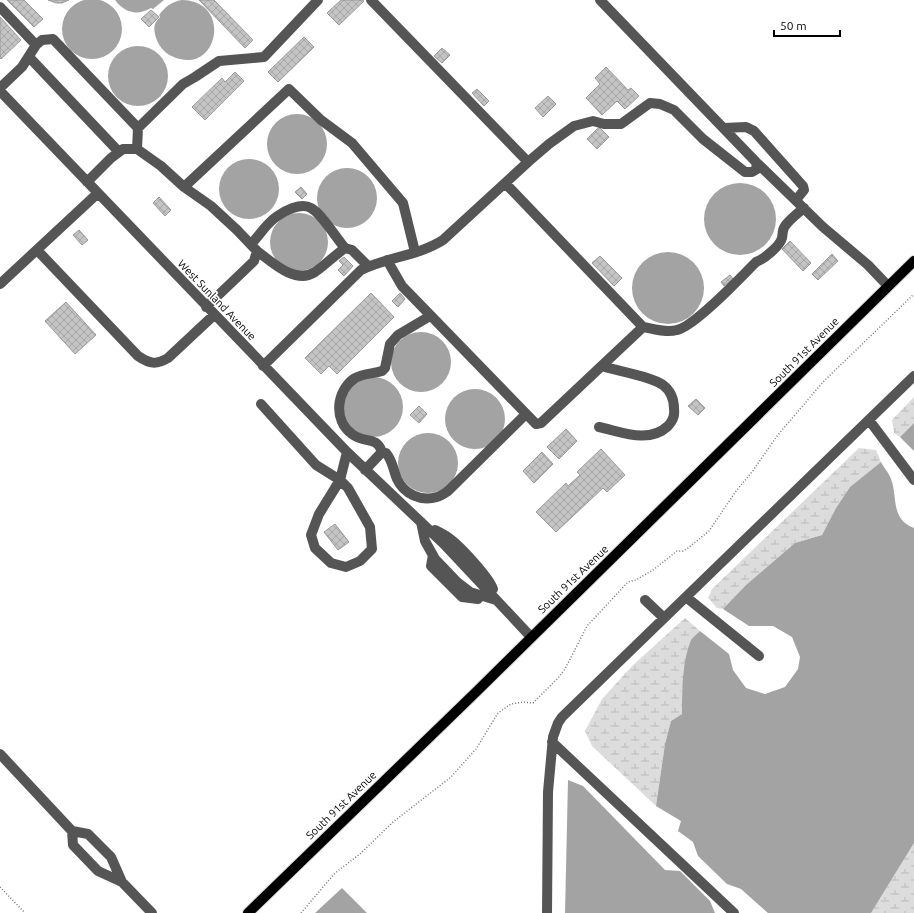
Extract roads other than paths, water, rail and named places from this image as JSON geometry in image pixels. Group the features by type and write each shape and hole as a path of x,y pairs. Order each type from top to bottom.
{"main road":[{"name":"South 91st Avenue","path":"248,913 914,261"}],"street":[{"path":"137,149 138,128 183,84 219,61 264,57 318,0"},
{"path":"371,0 528,162"},
{"path":"600,0 756,162 823,227 868,265 888,286"},
{"path":"0,7 36,45"},
{"path":"0,88 22,67 36,45 42,40 53,39 138,128"},
{"path":"29,57 119,152"},
{"path":"184,187 289,89 321,120 352,143 403,203 415,252"},
{"name":"West Sunland Avenue","path":"0,91 206,307 365,470 421,522 449,538 461,550 491,584 496,600 532,636"},
{"path":"263,366 361,270 368,266 387,260 431,248 443,240 528,162 549,144 574,126 593,121 604,124 621,124 650,104 660,104 674,110 703,139 745,172 752,172 757,169 756,162"},
{"path":"724,128 746,127 754,131 803,186 804,190 796,200"},
{"path":"87,182 111,158 123,149 137,149 162,166 184,187 211,206 254,248 286,272 300,276 314,273 344,248"},
{"path":"505,183 643,327 662,331 677,330 687,325 700,315 756,262 764,259 780,242 782,232 786,225 804,208"},
{"path":"0,284 98,193"},
{"path":"206,307 254,260 254,248 276,217 286,211 300,206 310,208 322,219 344,248 352,250 368,266"},
{"path":"37,250 138,356 145,361 160,363 168,358 214,314"},
{"path":"387,260 402,286 536,424 542,423 643,327"},
{"path":"430,316 398,335 390,344 385,368 382,371 366,373 355,378 347,386 340,400 339,413 346,429 356,437 376,442 380,445 382,452 386,453 390,458 397,478 403,488 414,496 424,498 438,497 448,491 526,414"},
{"path":"599,427 638,436 652,436 663,430 671,423 675,415 672,397 663,385 652,380 605,367 603,364"},
{"path":"547,913 548,792 552,742 558,723 562,717 914,376"},
{"path":"261,404 316,465 340,480 348,488 370,527 372,549 360,561 346,567 331,563 315,548 311,535 319,514 340,480 347,452"},
{"path":"869,420 914,480"},
{"path":"365,470 382,452"},
{"name":"West Sunland Avenue","path":"421,522 425,541 433,555 463,588 470,592 496,600"},
{"path":"686,597 759,656"},
{"path":"645,600 664,618"},
{"path":"552,742 734,913"},
{"path":"0,754 72,831 88,834 111,857 122,882 152,913"},
{"path":"72,831 73,844 98,872 122,882"}]}
